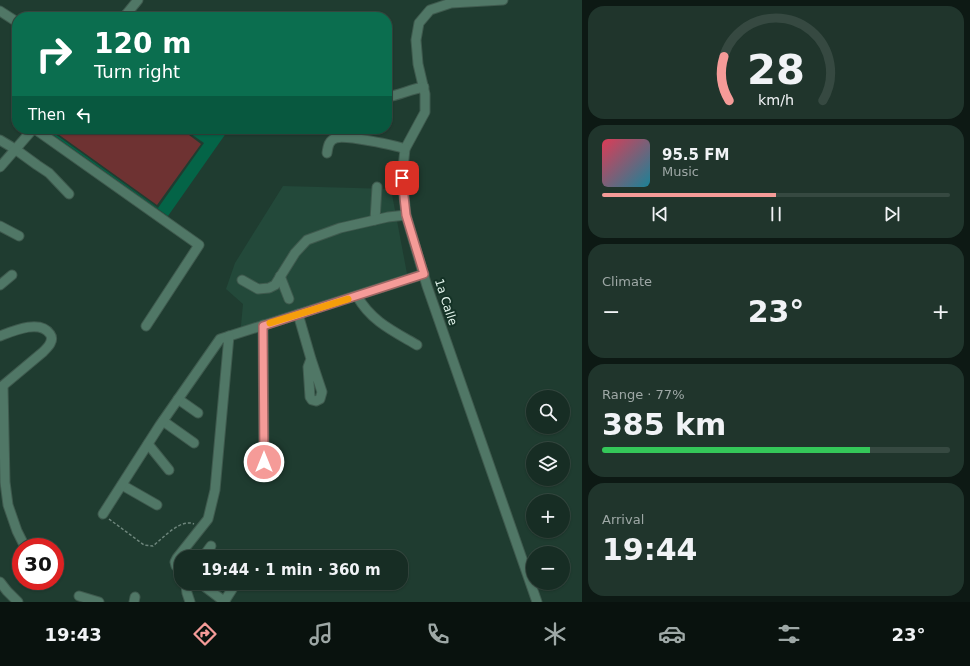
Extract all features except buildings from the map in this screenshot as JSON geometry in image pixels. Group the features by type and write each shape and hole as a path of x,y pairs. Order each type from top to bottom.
{"street":[{"path":"128,12 138,0"},
{"name":"1a Calle","path":"503,0 451,3 430,10 419,23 416,40 418,64 425,94 425,112 405,149 402,178 406,215 427,286 537,602"},
{"path":"0,11 12,19"},
{"path":"392,96 416,88 424,87"},
{"path":"0,167 30,134"},
{"path":"41,134 199,245 146,326"},
{"path":"327,153 328,145 332,140 340,137 382,143 405,149"},
{"path":"0,140 16,149 49,173 69,194"},
{"path":"375,220 377,187"},
{"path":"242,280 258,289 269,288 275,285 295,253 307,240 340,228 388,217 406,215"},
{"path":"0,226 19,236"},
{"path":"103,514 163,421 220,339 424,274"},
{"path":"0,285 12,275"},
{"path":"280,276 288,299"},
{"path":"357,296 362,306 378,321 417,345"},
{"path":"298,314 311,359"},
{"path":"263,326 264,462"},
{"path":"0,336 25,328 35,327 46,329 52,336 48,347 2,387 5,482 8,505 20,538"},
{"path":"183,550 208,519 214,490 229,336"},
{"path":"178,399 198,413"},
{"path":"163,421 194,443"},
{"path":"148,444 169,470"},
{"path":"122,485 157,504"},
{"path":"208,550 211,546"},
{"path":"0,582 18,602"},
{"path":"187,590 190,602"},
{"path":"209,590 225,602 232,590"},
{"path":"79,596 99,602"}],"path":[{"path":"103,514 144,545 152,546 181,524 189,522 200,528"}],"shaded area":[{"path":"58,134 188,134 201,144 157,205"},
{"path":"283,186 391,189 408,279 240,336 243,304 226,289 235,263"}],"slow traffic":[{"path":"270,323 348,299"}],"route":[{"path":"264,462 263,326 424,274 406,215 402,178"}]}
